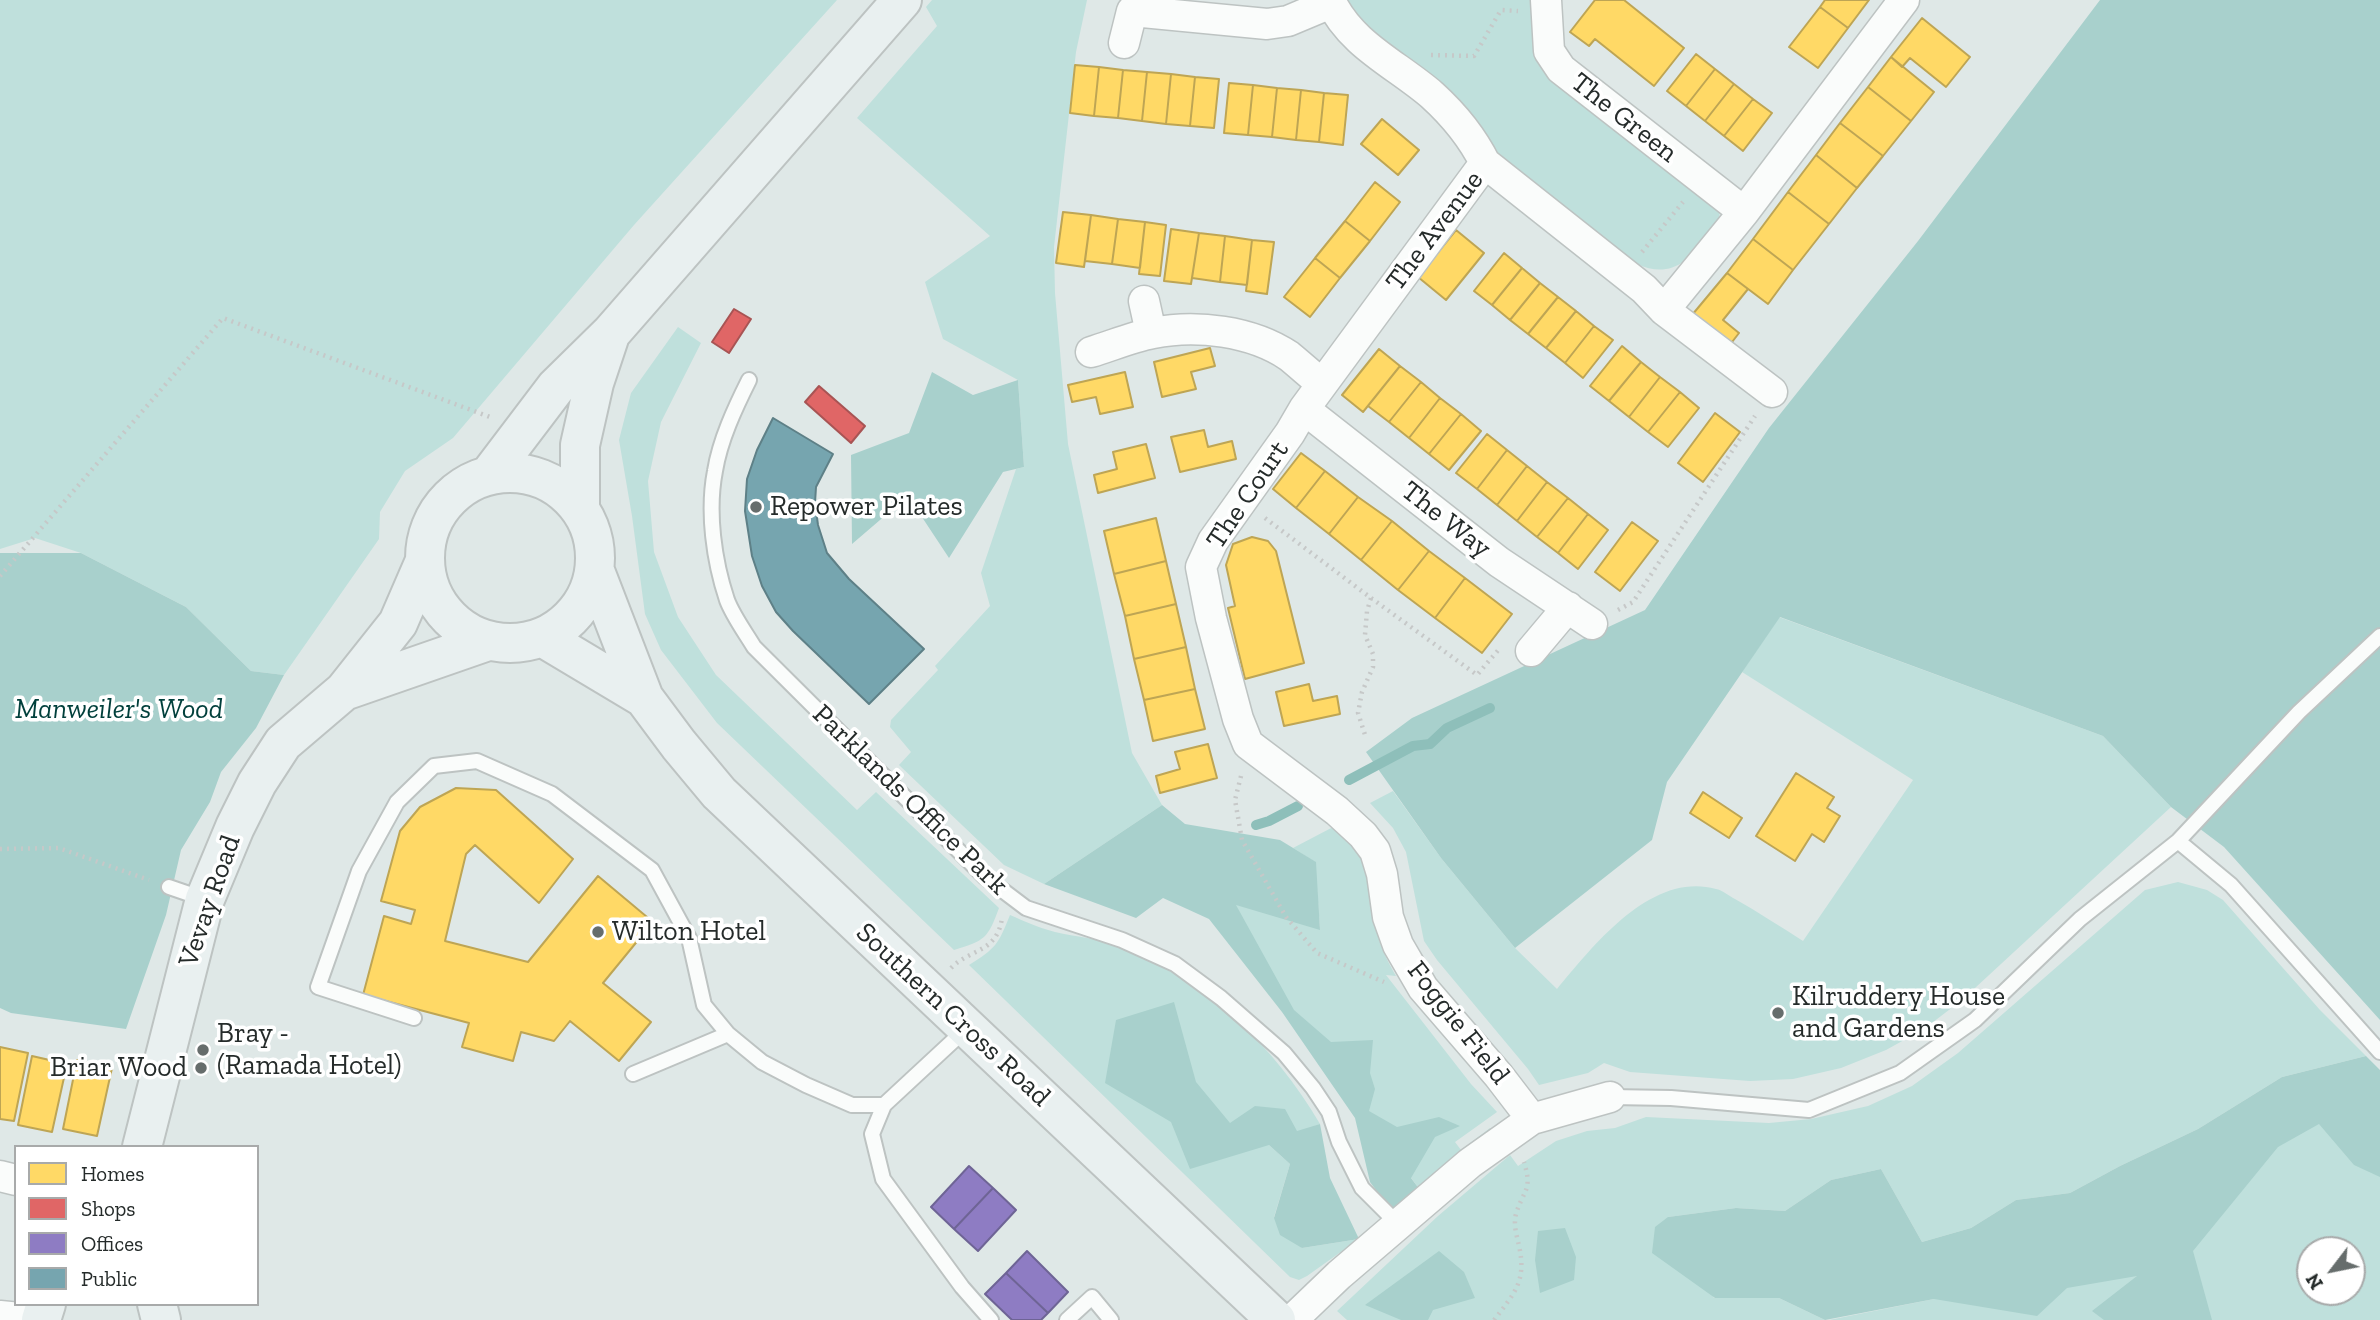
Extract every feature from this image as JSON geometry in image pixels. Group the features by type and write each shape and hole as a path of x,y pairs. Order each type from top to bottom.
{"main road":[{"path":"490,474 556,387 611,333 902,0"},
{"path":"580,507 580,445 594,383 611,333"},
{"path":"516,472 551,482 567,493 580,507 591,529 596,551 595,570 587,596 572,617 558,629 542,637 515,643 488,640 458,626 445,614 428,582 424,563 427,536 437,512 450,496 466,484 490,474 516,472"},
{"name":"Vevay Road","path":"143,1145 205,899 234,827 257,783 283,743 344,691 398,623 424,563"},
{"name":"Southern Cross Road","path":"595,570 644,698 679,746 719,793 1276,1320"},
{"name":"Southern Cross Road","path":"542,637 644,698"},
{"name":"Vevay Road","path":"344,691 488,640"}],"street":[{"path":"1664,310 1744,212 1904,0"},
{"path":"1124,43 1133,5 1267,24 1288,21 1331,1"},
{"name":"The Avenue","path":"1331,1 1353,35 1432,95 1479,150 1664,310 1772,392"},
{"name":"The Green","path":"1546,7 1549,51 1561,69 1744,212"},
{"name":"The Avenue","path":"1322,384 1479,150"},
{"path":"1144,301 1151,333"},
{"path":"1091,352 1151,333 1177,329 1213,331 1249,338 1287,355 1322,384"},
{"name":"The Court","path":"1248,744 1238,719 1211,618 1201,567 1213,541 1322,384"},
{"name":"The Way","path":"1304,409 1499,562 1580,615"},
{"path":"1531,651 1580,615"},
{"name":"Foggie Field","path":"1248,744 1337,811 1363,835 1375,851 1382,874 1388,917 1398,945 1423,988 1499,1076 1532,1119"},
{"path":"1292,1320 1339,1275 1470,1163 1506,1137 1532,1119 1610,1097"},
{"path":"0,1316 41,1320"}],"lane":[{"name":"Parklands Office Park","path":"749,380 730,423 715,471 712,502 716,556 728,602 754,647 943,837 985,877 1012,898 1026,908 1122,940 1175,964 1221,998 1284,1053 1329,1112 1339,1142 1362,1188 1399,1225"},
{"path":"1610,1097 1671,1098 1809,1110 1900,1073 1975,1020 2080,919 2178,841 2299,712 2380,636"},
{"path":"414,1018 318,987 359,871 397,802 434,766 477,761 552,794 652,870 689,938 704,1005 728,1034 762,1062 806,1085 852,1105 884,1105"},
{"path":"2178,841 2231,885 2380,1052"},
{"path":"169,887 205,899"},
{"path":"968,1027 884,1105 872,1134 883,1179 962,1287 991,1320"},
{"path":"633,1074 728,1034"},
{"path":"1068,1320 1092,1297 1111,1320"}],"path":[{"path":"1419,54 1474,56 1501,10 1546,7"},
{"path":"1624,274 1701,179"},
{"path":"0,576 223,318 524,430"},
{"path":"1580,615 1633,602 1772,392"},
{"path":"1242,500 1478,676 1501,646"},
{"path":"1366,738 1358,713 1362,692 1373,667 1373,654 1365,635 1371,598"},
{"path":"1248,744 1236,800 1242,840 1286,917 1317,953 1382,982 1423,988"},
{"path":"0,849 59,848 169,887"},
{"path":"929,991 960,960 983,950 994,940 1004,910 1012,898"},
{"path":"1494,1320 1514,1293 1522,1276 1515,1227 1516,1213 1525,1197 1528,1180 1520,1155 1506,1137"}],"shaded area":[{"path":"0,0 837,0 634,225 453,438 405,471 380,512 379,539 284,675 251,671 186,607 81,553 35,538 0,549"},
{"path":"932,0 1087,0 1076,52 1054,247 1055,293 1068,444 1132,753 1162,805 1044,884 1004,865 899,765 911,752 890,727 891,720 938,670 935,666 990,606 981,573 1016,469 1024,467 1018,380 943,339 925,282 990,236 857,118 937,26 926,7"},
{"path":"1346,0 1535,0 1540,44 1718,207 1719,221 1715,229 1691,256 1675,266 1658,270 1637,264 1500,158 1463,105 1372,31"},
{"path":"678,327 701,343 661,422 648,481 654,552 678,617 716,675 857,810 876,792 999,908 988,932 973,944 954,950 717,723 661,650 645,614 619,440 631,393"},
{"path":"1779,617 2103,736 2171,807 1962,1000 1924,1029 1886,1050 1841,1068 1793,1079 1750,1081 1630,1072 1604,1063 1588,1073 1539,1085 1424,941 1406,852 1393,828 1370,803 1393,791 1441,858 1515,948 1557,989 1588,953 1626,916 1647,901 1669,891 1692,886 1721,891 1803,941 1913,780 1742,672"},
{"path":"1335,826 1354,846 1367,868 1378,937 1396,976 1386,975 1471,1084 1497,1112 1455,1142 1461,1150 1490,1128 1493,1132 1420,1190 1278,997 1235,904 1320,929 1315,862 1293,848"},
{"path":"2178,882 2207,890 2223,900 2320,1010 2366,1056 2282,1077 2198,1129 2070,1193 2016,1200 1971,1228 1922,1242 1881,1169 1831,1180 1785,1211 1736,1208 1668,1217 1714,1298 1779,1298 1825,1320 1347,1320 1337,1311 1438,1216 1510,1155 1518,1166 1556,1141 1587,1131 1615,1128 1646,1117 1769,1123 1811,1119 1868,1106 1912,1086 1958,1053 2145,890"},
{"path":"1010,915 1063,934 1110,943 1149,960 1208,996 1234,1018 1281,1068 1320,1124 1269,1145 1290,1164 1274,1217 1302,1248 1359,1239 1307,1276 1299,1280 1290,1277 969,965 995,945"},
{"path":"2320,1119 2380,1164 2380,1320 1829,1320 1934,1299 2275,1143"}],"green space":[{"path":"2100,0 2380,0 2380,1020 2224,847 2171,807 2103,736 1780,617 1667,782 1652,840 1515,948 1441,858 1366,752 1412,718 1645,610 1769,428 1918,241"},
{"path":"932,372 973,395 1018,380 1024,467 1003,472 949,558 908,496 852,544 851,455 909,433"},
{"name":"Manweiler's Wood","path":"0,553 81,553 186,607 251,671 284,675 256,728 221,772 210,802 181,850 166,915 126,1029 11,1013 0,1008"},
{"path":"1162,805 1185,824 1280,840 1316,862 1320,930 1236,905 1294,1010 1331,1042 1373,1040 1370,1073 1375,1089 1369,1111 1397,1127 1439,1117 1460,1126 1435,1137 1411,1178 1420,1190 1397,1209 1390,1209 1370,1182 1355,1118 1282,1012 1209,919 1163,898 1136,918 1044,884"},
{"path":"1174,1002 1196,1082 1230,1123 1255,1106 1285,1109 1297,1131 1320,1124 1330,1178 1359,1239 1302,1248 1280,1235 1274,1218 1290,1164 1269,1145 1190,1169 1171,1122 1105,1083 1116,1020"},
{"path":"2366,1056 2380,1070 2380,1177 2354,1165 2319,1124 2278,1147 2193,1251 2212,1320 2104,1320 2092,1311 2137,1276 2067,1288 2037,1316 1934,1299 1825,1320 1779,1298 1715,1298 1652,1253 1655,1227 1668,1217 1736,1208 1785,1211 1831,1180 1881,1169 1922,1242 1971,1228 2016,1200 2070,1193 2198,1129 2282,1077"},
{"path":"1565,1228 1576,1257 1574,1280 1540,1293 1535,1260 1538,1231"},
{"path":"1439,1251 1464,1272 1475,1298 1433,1310 1428,1320 1401,1320 1365,1305"}],"building: Homes":[{"path":"1595,0 1624,0 1684,48 1654,86 1595,39 1589,46 1570,32"},
{"path":"1825,0 1869,0 1848,28 1820,7"},
{"path":"1820,7 1848,28 1818,68 1789,47"},
{"path":"1922,18 1970,57 1946,87 1910,58 1902,67 1891,57"},
{"path":"1696,54 1715,69 1686,106 1667,91"},
{"path":"1891,57 1934,92 1911,121 1868,87"},
{"path":"1075,65 1099,67 1094,116 1070,113"},
{"path":"1099,67 1123,70 1118,118 1094,116"},
{"path":"1715,69 1734,84 1705,121 1686,106"},
{"path":"1123,70 1147,72 1142,121 1118,118"},
{"path":"1147,72 1171,74 1166,124 1142,121"},
{"path":"1171,74 1195,77 1190,126 1166,124"},
{"path":"1195,77 1219,79 1214,128 1190,126"},
{"path":"1229,83 1253,85 1248,135 1224,133"},
{"path":"1734,84 1753,99 1724,136 1705,121"},
{"path":"1253,85 1277,88 1272,137 1248,135"},
{"path":"1868,87 1911,121 1883,156 1840,123"},
{"path":"1277,88 1301,90 1296,140 1272,137"},
{"path":"1301,90 1324,93 1319,142 1296,140"},
{"path":"1324,93 1348,95 1343,145 1319,142"},
{"path":"1753,99 1772,113 1743,151 1724,136"},
{"path":"1382,119 1419,150 1398,175 1361,144"},
{"path":"1840,123 1883,156 1857,188 1816,155"},
{"path":"1816,155 1857,188 1829,224 1788,192"},
{"path":"1375,182 1400,202 1370,241 1345,221"},
{"path":"1788,192 1829,224 1793,270 1753,239"},
{"path":"1063,212 1091,215 1084,267 1056,263"},
{"path":"1091,215 1118,219 1112,264 1085,261"},
{"path":"1118,219 1145,222 1140,268 1112,264"},
{"path":"1345,221 1370,241 1340,278 1315,258"},
{"path":"1145,222 1166,225 1160,276 1139,274"},
{"path":"1171,229 1199,233 1191,284 1164,281"},
{"path":"1456,230 1484,253 1446,300 1418,277"},
{"path":"1199,233 1225,236 1220,282 1192,278"},
{"path":"1225,236 1252,240 1247,285 1220,282"},
{"path":"1753,239 1793,270 1768,304 1727,273"},
{"path":"1252,240 1274,242 1267,294 1246,291"},
{"path":"1504,253 1522,268 1492,305 1474,291"},
{"path":"1315,258 1340,278 1310,317 1284,297"},
{"path":"1522,268 1540,283 1510,320 1492,305"},
{"path":"1727,273 1748,289 1723,320 1739,333 1729,346 1692,315"},
{"path":"1540,283 1558,297 1528,334 1510,320"},
{"path":"1558,297 1576,311 1546,348 1528,334"},
{"path":"1576,311 1594,326 1565,363 1546,348"},
{"path":"1594,326 1613,340 1583,378 1565,363"},
{"path":"1622,346 1641,362 1609,401 1590,386"},
{"path":"1210,348 1215,366 1191,372 1196,389 1162,397 1154,362"},
{"path":"1379,349 1400,366 1363,412 1342,395"},
{"path":"1641,362 1660,377 1629,417 1609,401"},
{"path":"1400,366 1421,382 1389,422 1368,406"},
{"path":"1125,372 1133,407 1100,414 1096,397 1072,402 1068,385"},
{"path":"1660,377 1680,392 1648,432 1629,417"},
{"path":"1421,382 1440,398 1409,438 1389,422"},
{"path":"1680,392 1699,408 1668,447 1648,432"},
{"path":"1440,398 1461,414 1429,454 1409,438"},
{"path":"1715,413 1740,432 1703,482 1678,463"},
{"path":"1461,414 1481,431 1449,470 1429,454"},
{"path":"1204,430 1208,447 1232,441 1236,459 1180,472 1171,437"},
{"path":"1487,434 1507,450 1477,489 1456,473"},
{"path":"1146,444 1155,478 1098,493 1094,475 1117,469 1113,452"},
{"path":"1507,450 1527,466 1497,505 1477,489"},
{"path":"1301,453 1325,471 1296,508 1273,489"},
{"path":"1527,466 1547,482 1517,521 1497,505"},
{"path":"1325,471 1358,497 1329,534 1296,508"},
{"path":"1547,482 1568,498 1537,537 1517,521"},
{"path":"1358,497 1392,521 1361,560 1329,534"},
{"path":"1568,498 1588,514 1558,553 1537,537"},
{"path":"1588,514 1608,530 1578,569 1558,553"},
{"path":"1156,518 1166,561 1114,574 1104,531"},
{"path":"1392,521 1429,551 1398,590 1361,560"},
{"path":"1632,522 1658,541 1620,591 1595,572"},
{"path":"1252,537 1268,541 1276,551 1304,663 1245,679 1228,608 1235,606 1226,565 1233,544"},
{"path":"1429,551 1465,578 1435,618 1398,590"},
{"path":"1166,561 1176,604 1125,616 1114,574"},
{"path":"1465,578 1512,614 1482,653 1435,618"},
{"path":"1176,604 1186,647 1134,659 1125,616"},
{"path":"1186,647 1195,689 1144,700 1134,659"},
{"path":"1309,684 1313,701 1337,696 1340,714 1284,726 1276,692"},
{"path":"1195,689 1205,729 1153,741 1144,700"},
{"path":"1208,744 1217,778 1160,793 1156,776 1180,769 1175,752"},
{"path":"1796,773 1834,797 1827,808 1840,816 1824,842 1812,834 1795,861 1756,836"},
{"name":"Wilton Hotel","path":"456,788 496,790 573,859 539,903 475,845 466,854 445,941 528,962 598,876 653,922 603,983 651,1022 619,1061 570,1021 554,1041 521,1032 513,1061 462,1047 469,1023 363,995 384,916 411,924 415,910 381,901 400,831 420,807"},
{"path":"1703,792 1742,818 1729,838 1690,813"},
{"path":"0,1047 28,1053 14,1121 0,1119"},
{"path":"32,1056 67,1064 52,1132 18,1125"},
{"path":"77,1060 112,1068 97,1136 63,1129"}],"building: Shops":[{"path":"734,309 751,319 729,353 712,342"},
{"path":"819,386 865,426 851,443 805,402"}],"building: Offices":[{"path":"969,1166 993,1188 954,1229 931,1207"},
{"path":"993,1188 1016,1210 978,1251 954,1229"},
{"path":"1027,1251 1068,1292 1048,1313 1006,1273"},
{"path":"1006,1273 1048,1313 1041,1320 1012,1320 985,1294"}],"building: Public":[{"path":"773,418 833,454 816,487 815,503 818,525 827,553 849,579 924,649 869,704 793,631 776,612 762,586 752,556 745,511 747,479 757,450"}],"waterway":[{"path":"1349,780 1413,746 1430,744 1447,728 1490,708"},
{"path":"1256,825 1298,806"}],"place":[{"name":"Repower Pilates","path":"756,507"},
{"name":"Wilton Hotel","path":"598,932"},
{"name":"Kilruddery House and Gardens","path":"1778,1013"},
{"name":"Bray - (Ramada Hotel)","path":"203,1050"},
{"name":"Briar Wood","path":"201,1068"}]}
